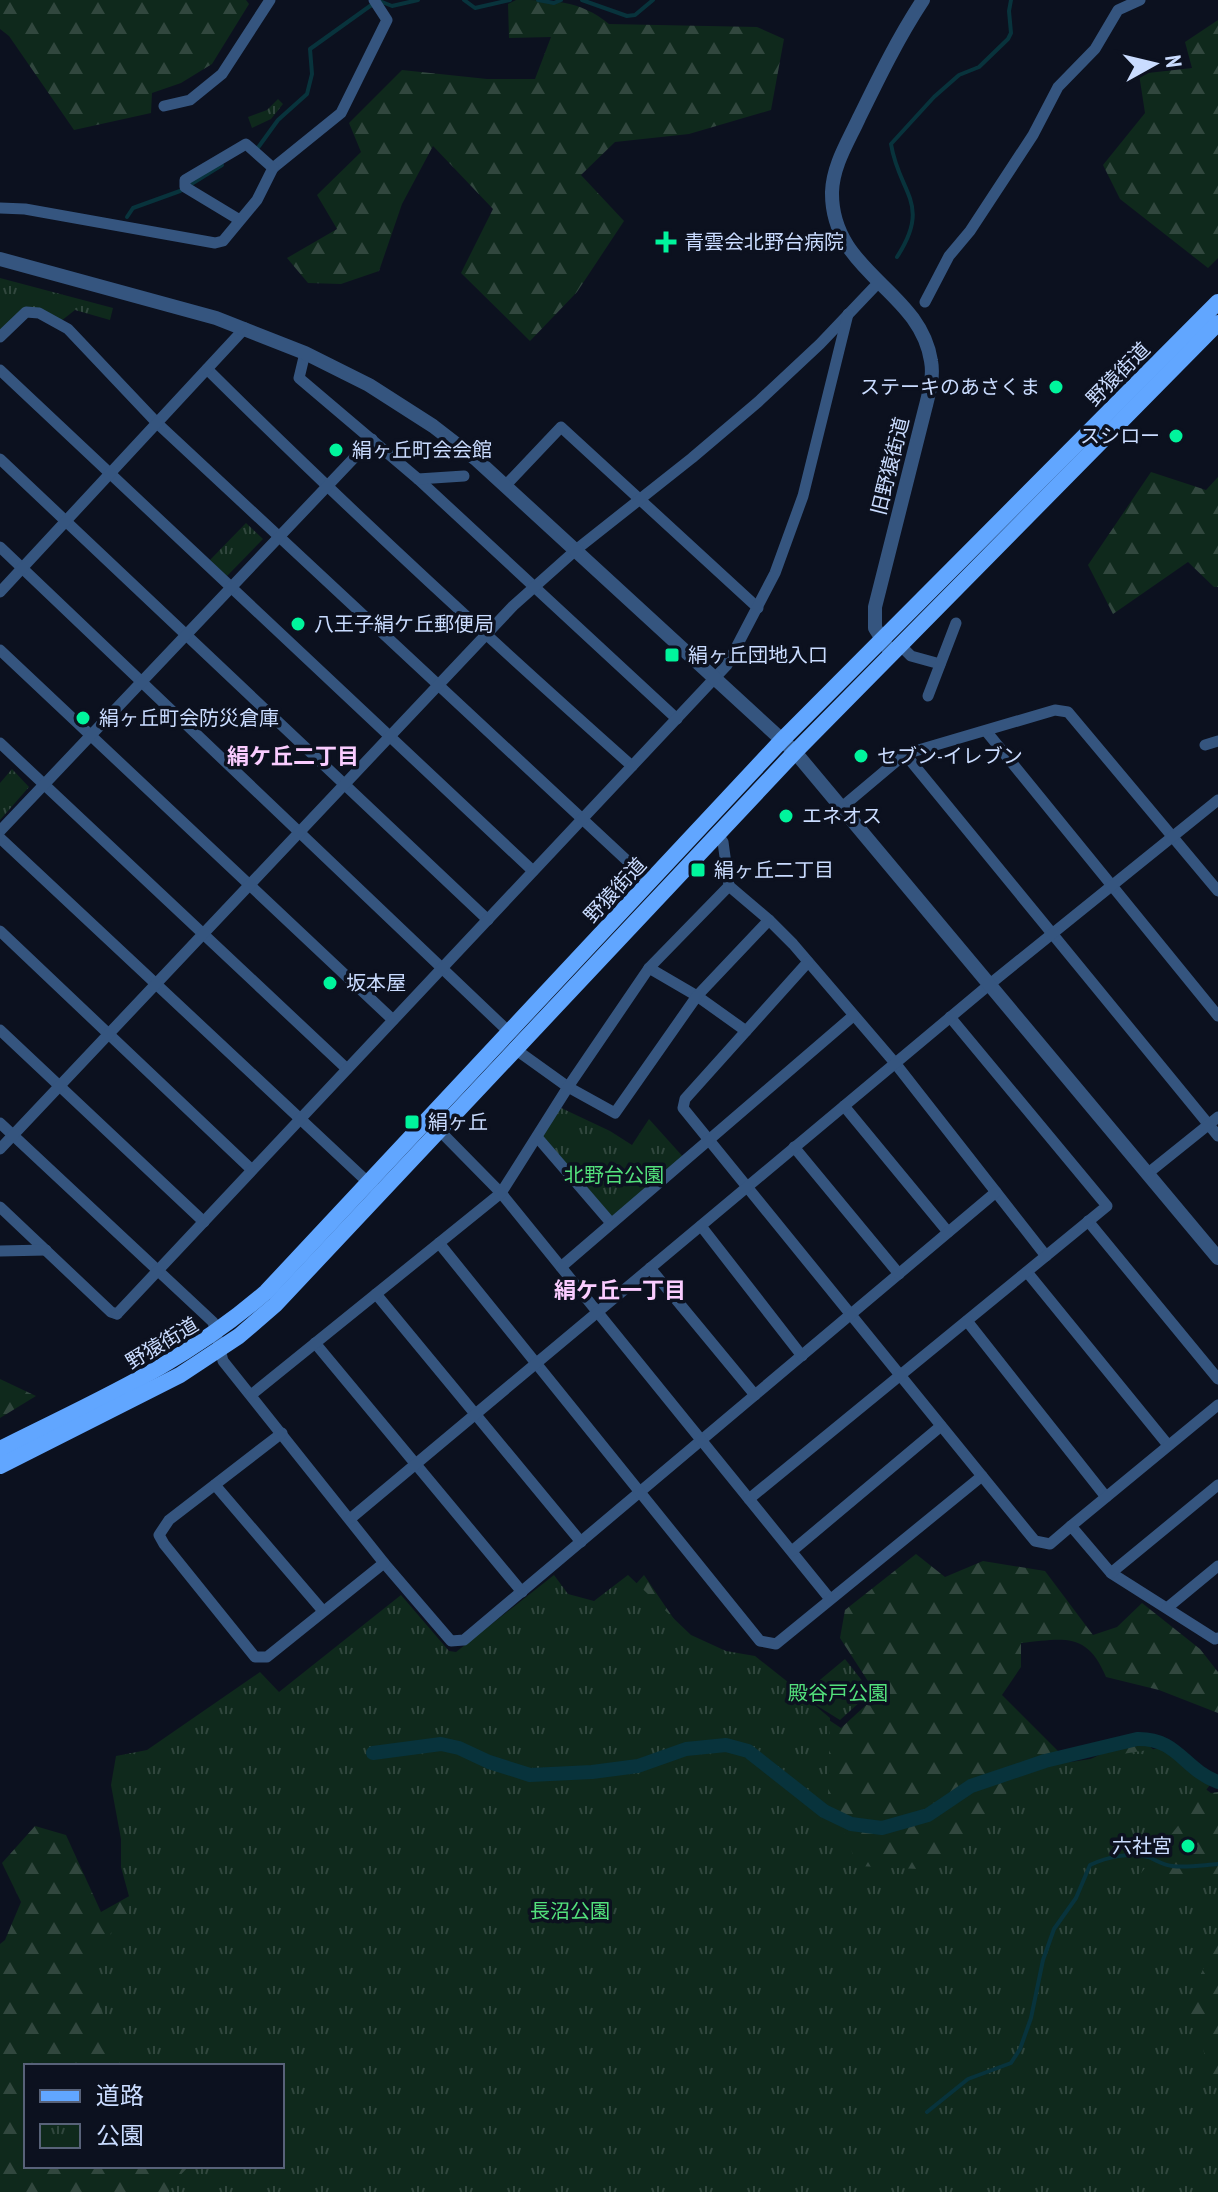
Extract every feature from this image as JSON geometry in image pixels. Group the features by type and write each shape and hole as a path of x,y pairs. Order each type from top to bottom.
{"main road":[{"name":"野猿街道","path":"0,1466 155,1390 219,1351 275,1305 509,1032 782,740 1218,302"},
{"name":"野猿街道","path":"0,1449 139,1380 216,1333 266,1292 440,1131 795,752 1218,323"}],"street":[{"path":"164,106 190,100 222,74 270,0"},
{"path":"0,208 25,209 215,243 223,241 238,219 257,200 273,168 341,113 387,20 374,0"},
{"name":"旧野猿街道","path":"896,650 881,638 875,628 877,598 932,379 932,362 926,341 907,311 843,241 832,190 842,155 923,0"},
{"path":"925,302 949,256 970,231 1033,135 1058,87 1095,49 1118,10 1140,0"},
{"path":"238,219 185,187 185,180 246,144 273,168"},
{"path":"0,259 245,328 305,353 369,385 433,426 506,485 795,752 1218,1258"},
{"path":"0,1149 485,635 577,549 758,402 879,282"},
{"path":"0,337 26,312 39,313 68,329 157,423 278,538 650,882"},
{"path":"117,1314 727,665 775,573 803,496 848,314"},
{"path":"0,592 245,328"},
{"path":"305,353 299,378 418,479 677,719"},
{"path":"207,369 326,487 632,766"},
{"path":"0,370 533,871"},
{"path":"506,485 561,427 758,608"},
{"path":"0,831 372,439"},
{"path":"0,459 488,920"},
{"path":"418,479 464,476"},
{"path":"0,547 509,1032"},
{"path":"928,696 956,623"},
{"path":"0,650 393,1020"},
{"path":"896,650 940,664"},
{"path":"842,807 905,754 1055,710 1068,712 1218,891"},
{"path":"986,731 1218,1016"},
{"path":"1205,745 1218,741"},
{"path":"0,743 347,1069"},
{"path":"905,754 1213,1120 1218,1136"},
{"path":"350,1519 950,1017 1218,800"},
{"path":"717,834 723,842 729,886 769,920 895,1063 1046,1256"},
{"path":"0,838 375,1189"},
{"path":"251,1395 501,1193 649,968 729,886"},
{"path":"515,1049 568,1087 615,1113 697,996 769,920"},
{"path":"0,931 252,1170"},
{"path":"808,962 685,1099 683,1108 1035,1541 1050,1544 1218,1405"},
{"path":"649,968 697,996 746,1031"},
{"path":"561,1267 853,1016"},
{"path":"749,1499 1107,1206 950,1017"},
{"path":"0,1030 204,1222"},
{"path":"844,1106 948,1232"},
{"path":"1147,1174 1213,1120"},
{"path":"0,1123 213,1322 223,1361 384,1563 451,1641 464,1640 996,1192"},
{"path":"440,1131 501,1193 830,1599"},
{"path":"537,1137 611,1223"},
{"path":"794,1147 899,1274"},
{"path":"0,1207 111,1312 117,1314"},
{"path":"0,1207 117,1314"},
{"path":"1088,1221 1218,1379"},
{"path":"701,1226 802,1356"},
{"path":"439,1243 760,1641 776,1644 982,1476"},
{"path":"0,1251 46,1250"},
{"path":"650,1268 755,1395"},
{"path":"1027,1272 1168,1445"},
{"path":"376,1294 581,1542"},
{"path":"967,1321 1106,1497"},
{"path":"315,1343 522,1592"},
{"path":"792,1551 941,1426"},
{"path":"282,1433 169,1520 159,1535 255,1657 267,1657 384,1563"},
{"path":"215,1485 323,1611"},
{"path":"1111,1573 1218,1485"},
{"path":"1071,1526 1111,1573 1215,1639 1218,1638"},
{"path":"1167,1608 1218,1566"}],"green space":[{"path":"0,0 246,0 249,4 212,64 181,83 152,93 151,113 74,130 9,36 0,29"},
{"path":"516,0 554,1 576,6 609,24 757,27 784,39 771,110 689,134 615,142 581,175 624,221 577,292 530,341 461,273 493,209 433,146 402,204 379,271 341,284 308,283 287,258 337,229 317,195 361,152 349,123 402,70 487,79 535,79 551,37 509,38 508,4"},
{"path":"1218,20 1218,258 1208,268 1120,199 1103,165 1145,113 1139,74 1192,68 1185,42"},
{"path":"278,99 283,104 271,119 252,128 248,117 267,110"},
{"path":"0,278 113,308 110,320 75,310 61,321 41,310 0,334"},
{"path":"1151,472 1206,490 1218,477 1218,587 1214,587 1188,562 1113,614 1088,565"},
{"path":"246,523 263,539 227,576 210,560"},
{"path":"12,769 29,787 0,820 0,783"},
{"name":"北野台公園","path":"557,1106 632,1145 649,1119 685,1159 611,1223 537,1137"},
{"path":"0,1379 36,1396 0,1418"},
{"name":"長沼公園","path":"916,1554 945,1577 983,1561 1045,1571 1093,1635 1117,1627 1142,1603 1200,1649 1218,1672 1218,1713 1159,1690 1106,1677 1099,1662 1082,1645 1072,1641 1049,1640 1021,1643 1021,1667 1002,1695 1074,1767 1139,1736 1159,1755 1211,1793 1218,1792 1218,2192 0,2192 0,1944 5,1940 21,1902 2,1863 35,1826 66,1835 101,1912 140,1890 240,1749 608,1615 644,1575 695,1650 841,1728 877,1695 840,1638 845,1610"},
{"name":"長沼公園","path":"554,1575 568,1594 594,1601 628,1575 691,1635 726,1651 755,1656 803,1694 845,1659 871,1692 840,1720 811,1702 830,1718 828,1795 858,1866 918,1869 982,1834 1011,1786 1058,1764 1161,1748 1210,1785 1134,1882 1218,1877 1218,1937 1187,2004 1218,2092 1218,2192 169,2192 171,2185 187,2168 284,2168 284,2064 120,2064 88,1973 94,1952 129,1910 130,1900 121,1867 121,1839 111,1785 116,1756 147,1750 260,1672 279,1692 401,1595 449,1651 456,1652"}],"waterway":[{"path":"257,149 278,120 307,94 312,74 310,49 370,6 382,2 392,6 418,0"},
{"path":"464,0 475,8 510,0"},
{"path":"538,0 554,3 561,0"},
{"path":"582,0 627,16 635,15 653,0"},
{"path":"897,257 907,239 913,211 891,144 934,97 959,75 979,67 1008,39 1011,33 1011,0"},
{"path":"127,217 133,208 180,191 222,165"},
{"path":"373,1753 441,1744 530,1775 638,1766 686,1749 726,1745 748,1751 824,1811 851,1824 882,1828 928,1815 971,1786 1045,1761 1137,1739 1162,1743 1196,1770 1218,1782"},
{"path":"927,2112 968,2079 1011,2063 1020,2049 1031,2018 1043,1960 1054,1929 1076,1898 1090,1865 1126,1855 1148,1857 1172,1866 1218,1864"}],"place":[{"name":"青雲会北野台病院","path":"666,242"},
{"name":"ステーキのあさくま","path":"1056,387"},
{"name":"スシロー","path":"1176,436"},
{"name":"絹ヶ丘町会会館","path":"336,450"},
{"name":"八王子絹ケ丘郵便局","path":"298,624"},
{"name":"絹ヶ丘団地入口","path":"672,655"},
{"name":"絹ヶ丘町会防災倉庫","path":"83,718"},
{"name":"セブン-イレブン","path":"861,756"},
{"name":"エネオス","path":"786,816"},
{"name":"絹ヶ丘二丁目","path":"698,870"},
{"name":"坂本屋","path":"330,983"},
{"name":"絹ヶ丘","path":"412,1122"},
{"name":"六社宮","path":"1188,1846"}],"district":[{"name":"絹ケ丘二丁目","path":"293,756"},
{"name":"絹ケ丘一丁目","path":"620,1290"}],"park label":[{"name":"殿谷戸公園","path":"838,1693"}]}
